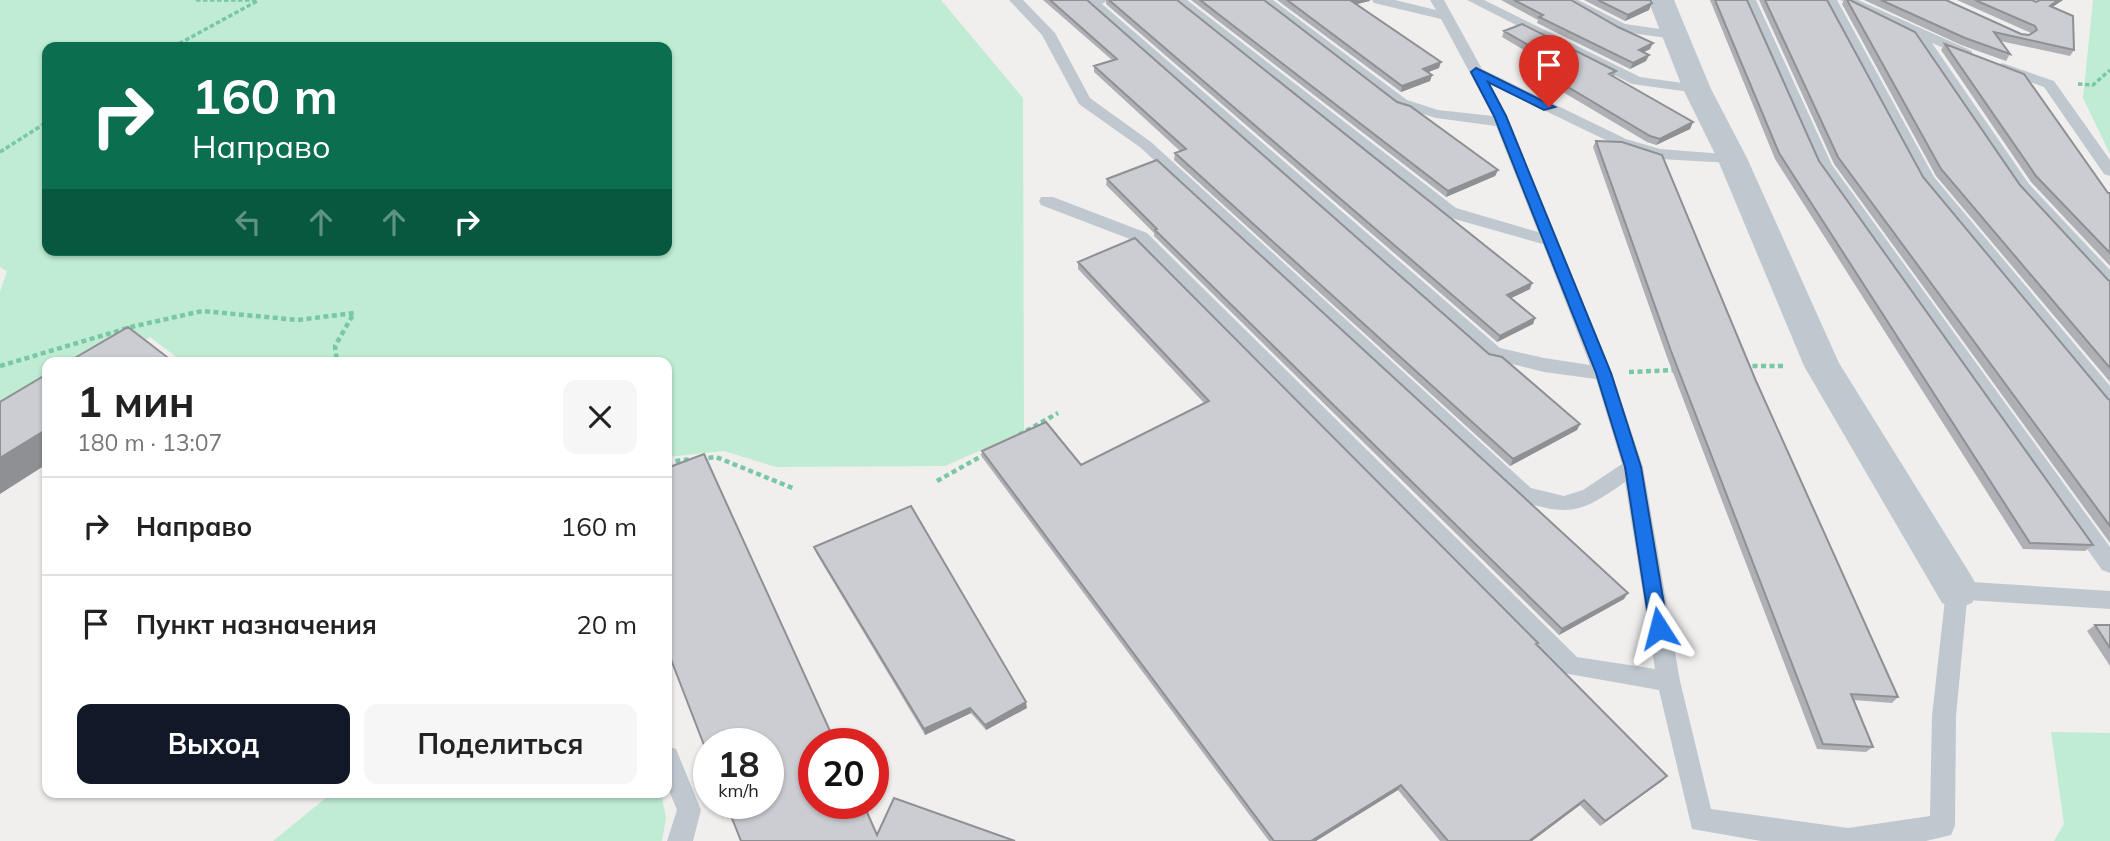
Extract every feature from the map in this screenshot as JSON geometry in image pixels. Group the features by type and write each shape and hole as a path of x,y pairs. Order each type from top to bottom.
{"street":[{"path":"1661,0 1697,89 1732,158 1822,366 1957,590"}],"lane":[{"path":"1016,0 1048,33 1084,101 1146,145 1525,494 1564,504 1590,496 1633,467"},
{"path":"1179,0 1450,212 1551,241"},
{"path":"1265,0 1402,103 1436,114 1502,122"},
{"path":"1379,0 1447,18"},
{"path":"1437,0 1502,122 1603,373 1633,467 1668,681 1701,820 1847,841 1942,826 1944,716 1957,590 2110,600"},
{"path":"1474,0 1637,81 1697,89"},
{"path":"1568,0 1622,28 1674,35"},
{"path":"1749,0 1825,166 2110,564"},
{"path":"1830,0 1927,179 2110,399"},
{"path":"1847,0 1919,34 2049,84 2110,171"},
{"path":"1095,1 1494,353 1544,365 1603,373"},
{"path":"1919,34 2023,187 2110,281"},
{"path":"1476,72 1620,142 1659,154 1732,158"},
{"path":"1047,201 1141,237 1571,666 1668,681"},
{"path":"672,769 690,810 680,841"}],"path":[{"path":"196,0 257,0"},
{"path":"182,42 257,0"},
{"path":"2049,84 2093,85 2110,69"},
{"path":"0,152 42,125"},
{"path":"0,366 131,327 202,311 298,320 354,313 335,346 336,357"},
{"path":"1736,366 1822,366"},
{"path":"1603,373 1683,369"},
{"path":"1009,440 1058,413"},
{"path":"937,481 997,447"},
{"path":"672,461 716,457 795,489"}],"green space":[{"path":"0,0 941,0 1023,98 1024,431 945,466 776,467 724,451 672,456 672,357 176,357 150,337 116,357 42,357 42,400 0,424 0,292 7,271 0,267"},
{"path":"2093,0 2110,0 2110,154 2083,98"},
{"path":"2051,732 2110,733 2110,841 2054,841 2064,824"},
{"path":"326,798 662,798 666,818 662,841 273,841"}],"building":[{"path":"1050,0 1087,0 1489,354 1502,357 1580,424 1513,459 1175,153 1186,149 1094,66 1117,59"},
{"path":"1109,0 1177,0 1532,283 1507,295 1535,318 1500,336"},
{"path":"1200,0 1264,0 1397,102 1410,106 1498,170 1448,191"},
{"path":"1287,0 1350,0 1441,62 1423,69 1432,75 1402,86"},
{"path":"1514,0 1571,0 1653,43 1639,50 1649,55 1633,63 1539,17 1543,15"},
{"path":"1598,0 1650,0 1652,3 1628,15"},
{"path":"1715,0 1747,0 1819,161 2093,545 2030,543 1779,153"},
{"path":"1765,0 1827,0 1923,177 2110,400 2110,526 1838,157"},
{"path":"1847,0 1915,32 2020,185 2110,281 2110,368 1941,169"},
{"path":"1881,0 1946,0 2021,34 2029,35 2037,30 2035,26 1975,0 2058,0 2050,6 2073,16 2074,50 1994,32 2010,54 1965,38"},
{"path":"1522,24 1616,71 1609,74 1693,122 1660,139 1650,136 1543,72 1561,64 1504,31"},
{"path":"1945,44 2024,74 2110,193 2110,253 2036,176"},
{"path":"1596,141 1622,142 1662,155 1756,381 1898,697 1851,694 1873,747 1823,744 1671,351"},
{"path":"1157,160 1628,593 1562,629 1155,230 1157,229 1107,179"},
{"path":"1135,238 1667,776 1605,821 1584,800 1529,841 1448,841 1401,785 1311,841 1274,841 982,451 1046,422 1081,465 1209,401 1078,262"},
{"path":"128,327 167,357 77,357"},
{"path":"42,377 42,432 0,458 0,402"},
{"path":"704,454 829,728 798,728 798,819 870,819 877,835 884,819 889,819 889,809 894,798 1015,841 741,841 732,819 784,819 784,728 697,728 672,662 672,466"},
{"path":"911,506 1026,702 985,725 970,708 924,729 814,547"},
{"path":"2095,625 2110,625 2110,648"}],"route":[{"path":"1549,107 1476,72 1500,116 1603,373 1633,467 1659,628"}]}
